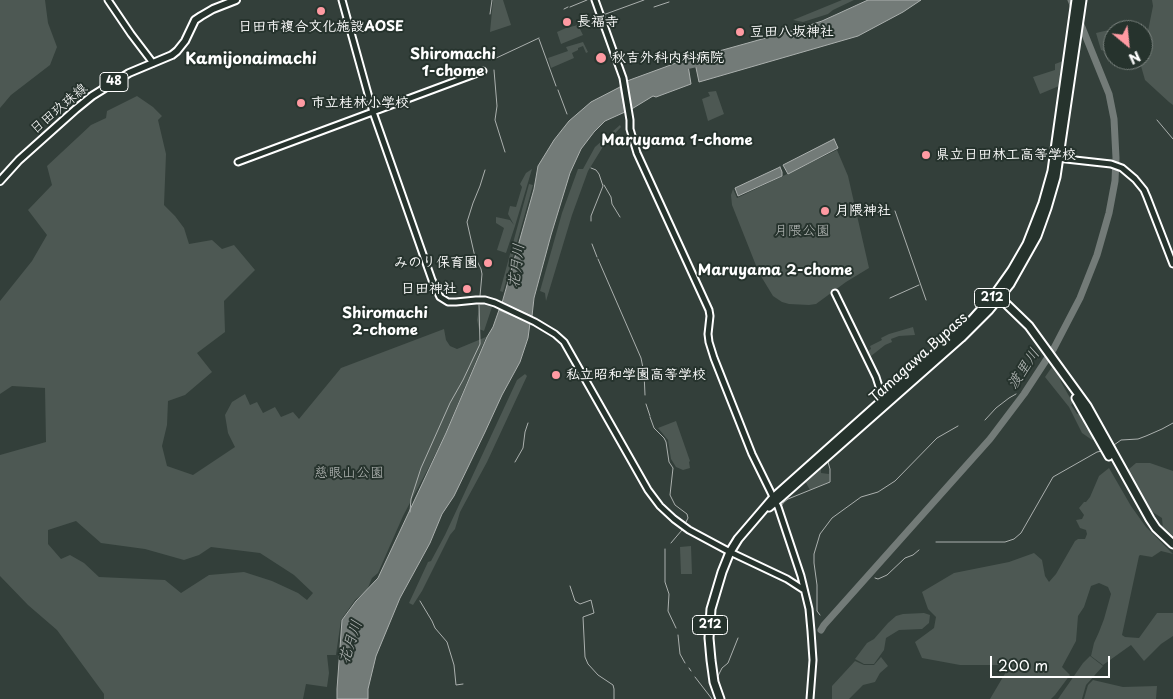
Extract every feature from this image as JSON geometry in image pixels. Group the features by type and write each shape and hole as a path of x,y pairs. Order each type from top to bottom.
{"highway":[{"name":"Tamagawa Bypass","path":"886,402 1010,284 1029,252 1042,222 1054,186 1074,18 1080,2"},
{"name":"Tamagawa Bypass","path":"775,499 961,338 990,310 1032,232 1057,158 1078,27 1080,2"},
{"path":"1010,284 1008,301 1014,311"},
{"path":"997,296 1029,326 1087,406 1150,519 1156,528 1173,544"},
{"path":"990,310 1001,306 1014,311"},
{"path":"1062,371 1141,513 1154,532 1173,548"},
{"name":"212","path":"720,699 714,682 710,660 711,609 730,552 738,539 759,514 775,499"}],"main road":[{"name":"日田玖珠線","path":"0,181 19,160 92,96 129,73 167,58 185,42 195,20 236,0"}],"street":[{"path":"108,0 153,63"},
{"path":"342,0 373,112 432,280 440,297 448,302 485,300 535,322 555,334 564,342 618,439 655,500 674,519 689,530 804,590"},
{"path":"595,0 624,78 630,129 637,153 709,310 708,334 714,358 752,454 775,499 801,576 809,617 813,660 810,699"},
{"path":"238,162 483,71"},
{"path":"1057,158 1111,164 1122,168 1144,190 1173,264"},
{"path":"835,293 876,377 886,402"}],"green space":[{"path":"0,0 45,0 48,23 57,47 50,65 11,95 0,108"},
{"path":"493,0 503,0 511,25 490,32"},
{"path":"842,0 854,0 828,14 803,22 793,20"},
{"path":"1152,0 1173,0 1173,105 1145,80 1142,70 1153,70 1153,20 1150,20 1153,6"},
{"path":"578,25 583,35 561,44 557,32"},
{"path":"1103,31 1103,51 1101,50 1096,33"},
{"path":"583,42 588,52 586,53 583,46 578,48 578,50 572,53 574,58 551,68 548,58 568,51 566,47"},
{"path":"1063,61 1059,86 1040,94 1033,77 1055,70 1055,64"},
{"path":"716,91 724,114 708,121 702,99 710,96 708,92"},
{"name":"慈眼山公園","path":"137,96 162,116 158,120 166,154 164,205 184,228 189,244 212,240 222,249 234,245 255,270 224,301 225,332 197,353 212,372 185,395 168,401 167,425 162,446 167,466 193,475 235,447 228,433 225,415 232,402 245,394 250,405 257,402 263,413 275,407 281,417 293,412 299,419 341,368 444,329 446,340 450,346 457,349 486,337 445,434 403,516 378,573 372,578 367,590 355,600 341,620 336,655 327,655 329,673 327,687 306,684 303,699 104,699 104,694 57,630 28,605 0,576 0,455 46,442 45,388 12,386 0,394 0,301 32,261 47,235 28,210 52,185 47,166 91,125 106,118 107,111","holes":["76,521 101,543 145,549 184,560 199,555 211,547 260,553 294,575 313,593 307,600 298,593 272,581 244,572 209,575 181,593 165,580 99,577 84,563 70,555 61,559 48,544 48,530"]},
{"path":"620,125 621,127 604,145 588,171 572,215 546,301 545,293 540,291 562,213 578,169 583,169 595,147"},
{"name":"月隈公園","path":"837,150 848,176 869,268 816,304 789,304 782,302 773,296 759,273 732,205 731,195 733,189 737,198"},
{"path":"532,169 506,253 497,250 504,228 496,223 496,217 510,220 514,225 508,214 510,206 516,207 522,187 520,184 526,173"},
{"path":"529,184 533,185 503,292 500,291"},
{"path":"480,304 487,304 492,307 484,331 479,329 477,320"},
{"path":"913,327 915,335 899,336 891,339 892,342 871,356 868,351 871,349 870,346 882,340 881,338"},
{"path":"1054,364 1058,370 1061,382 1073,403 1071,405 1095,438 1092,440 1082,433 1069,407 1045,377"},
{"path":"525,374 527,376 487,462 460,512 455,529 413,605 409,603 428,562 431,561 445,535 517,380"},
{"path":"676,421 690,461 690,468 683,470 676,467 671,459 668,440 658,428"},
{"path":"1136,463 1150,463 1173,471 1173,538 1163,530 1162,518 1148,508 1130,480 1129,469"},
{"path":"821,468 821,473 829,474 829,482 810,490 805,481"},
{"path":"1109,468 1131,506 1146,527 1173,554 1161,551 1152,557 1139,556 1122,635 1139,638 1157,613 1173,613 1173,636 1161,644 1144,661 1131,645 1103,665 1091,656 1111,594 1108,587 1099,583 1091,586 1084,607 1078,616 1076,641 1062,667 1070,675 1051,699 990,699 1010,665 960,665 922,658 915,642 934,628 936,617 928,609 922,592 954,573 1009,562 1034,553 1042,560 1045,576 1049,582 1056,574 1075,541 1085,539 1086,530 1080,528 1076,520 1082,519 1084,515 1079,508 1090,497 1099,476"},
{"path":"691,546 692,574 681,574 680,547"},
{"path":"924,613 930,615 929,623 922,629 899,630 886,638 884,650 874,664 864,664 855,659 867,643 874,639 896,616"},
{"path":"1090,656 1103,666 1086,685 1082,699 1058,699 1083,663"},
{"path":"881,657 888,666 880,673 875,682 863,685 849,699 832,699 832,686 855,661 864,665 874,665"},
{"path":"1093,680 1123,687 1157,686 1156,699 1084,699 1088,685"}],"water":[{"path":"868,0 921,0 858,36 699,82 694,58 822,21"},
{"path":"687,59 691,84 656,97 653,96 630,110 627,81"},
{"path":"620,87 625,112 605,121 594,132 581,149 570,173 534,298 532,316 502,303 534,189 538,166 554,140 569,121 591,102"},
{"path":"834,139 838,148 788,174 783,165"},
{"path":"780,167 782,176 738,196 735,188"},
{"path":"499,310 530,323 528,338 520,362 502,395 454,496 442,514 430,543 400,598 376,656 368,689 368,699 337,699 342,620 356,601 378,578 446,433"}],"waterway":[{"path":"490,14 492,0"},
{"path":"570,7 587,0"},
{"path":"603,15 644,0"},
{"name":"渡里川","path":"821,630 990,439 1024,394 1054,348 1080,298 1097,255 1109,213 1115,181 1116,158 1114,119 1109,94 1071,0"},
{"path":"654,7 669,2"},
{"path":"564,9 568,7"},
{"path":"596,11 598,17"},
{"path":"492,60 539,38"},
{"path":"539,39 556,86"},
{"name":"花月川","path":"680,67 704,62"},
{"path":"494,70 497,106 495,120 505,152"},
{"path":"558,90 567,114"},
{"path":"1157,120 1173,139"},
{"path":"591,168 599,174 603,186 591,216 591,221"},
{"path":"480,296 482,274 475,257 467,222 485,170"},
{"path":"604,185 620,217"},
{"path":"895,211 926,300"},
{"path":"592,244 597,257"},
{"path":"598,259 641,358 645,395"},
{"path":"890,298 919,285"},
{"path":"410,512 411,499 421,468 450,403 480,344 479,305"},
{"path":"985,420 996,408 1016,394"},
{"path":"646,404 650,416"},
{"path":"650,417 654,428 666,442 669,462 673,468 670,495 675,505 687,514 686,522"},
{"path":"515,462 523,448 528,423"},
{"path":"1114,445 1121,440 1138,439 1173,423"},
{"path":"820,615 817,611 817,585 814,563 814,554 820,534 832,518 861,497 878,492 895,481 937,438 958,426"},
{"path":"936,542 1005,542 1014,539 1021,533 1053,477 1102,451"},
{"path":"781,506 788,499 830,482 828,462"},
{"path":"671,543 682,530"},
{"path":"665,549 665,582 669,594 668,611 676,628"},
{"path":"875,578 878,579 887,575 905,558 919,550"},
{"path":"570,586 575,601 580,604 591,600 594,613 583,617 585,657 588,664 598,675 613,685 614,699"},
{"path":"420,601 435,628 447,642 454,665 456,685 463,684"},
{"path":"678,635 680,654 685,663"},
{"path":"717,678 722,668 728,663 738,638"},
{"path":"695,677 712,699"}],"place":[{"name":"日田市複合文化施設AOSE","path":"321,11"},
{"name":"長福寺","path":"567,22"},
{"name":"豆田八坂神社","path":"740,32"},
{"name":"秋吉外科内科病院","path":"601,58"},
{"name":"市立桂林小学校","path":"301,103"},
{"name":"県立日田林工高等学校","path":"926,155"},
{"name":"月隈神社","path":"825,211"},
{"name":"みのり保育園","path":"488,263"},
{"name":"日田神社","path":"467,289"},
{"name":"私立昭和学園高等学校","path":"556,375"}],"district":[{"name":"Kamijonaimachi","path":"251,60"},
{"name":"Shiromachi 1-chome","path":"453,64"},
{"name":"Maruyama 1-chome","path":"677,141"},
{"name":"Maruyama 2-chome","path":"775,271"},
{"name":"Shiromachi 2-chome","path":"385,322"}]}
